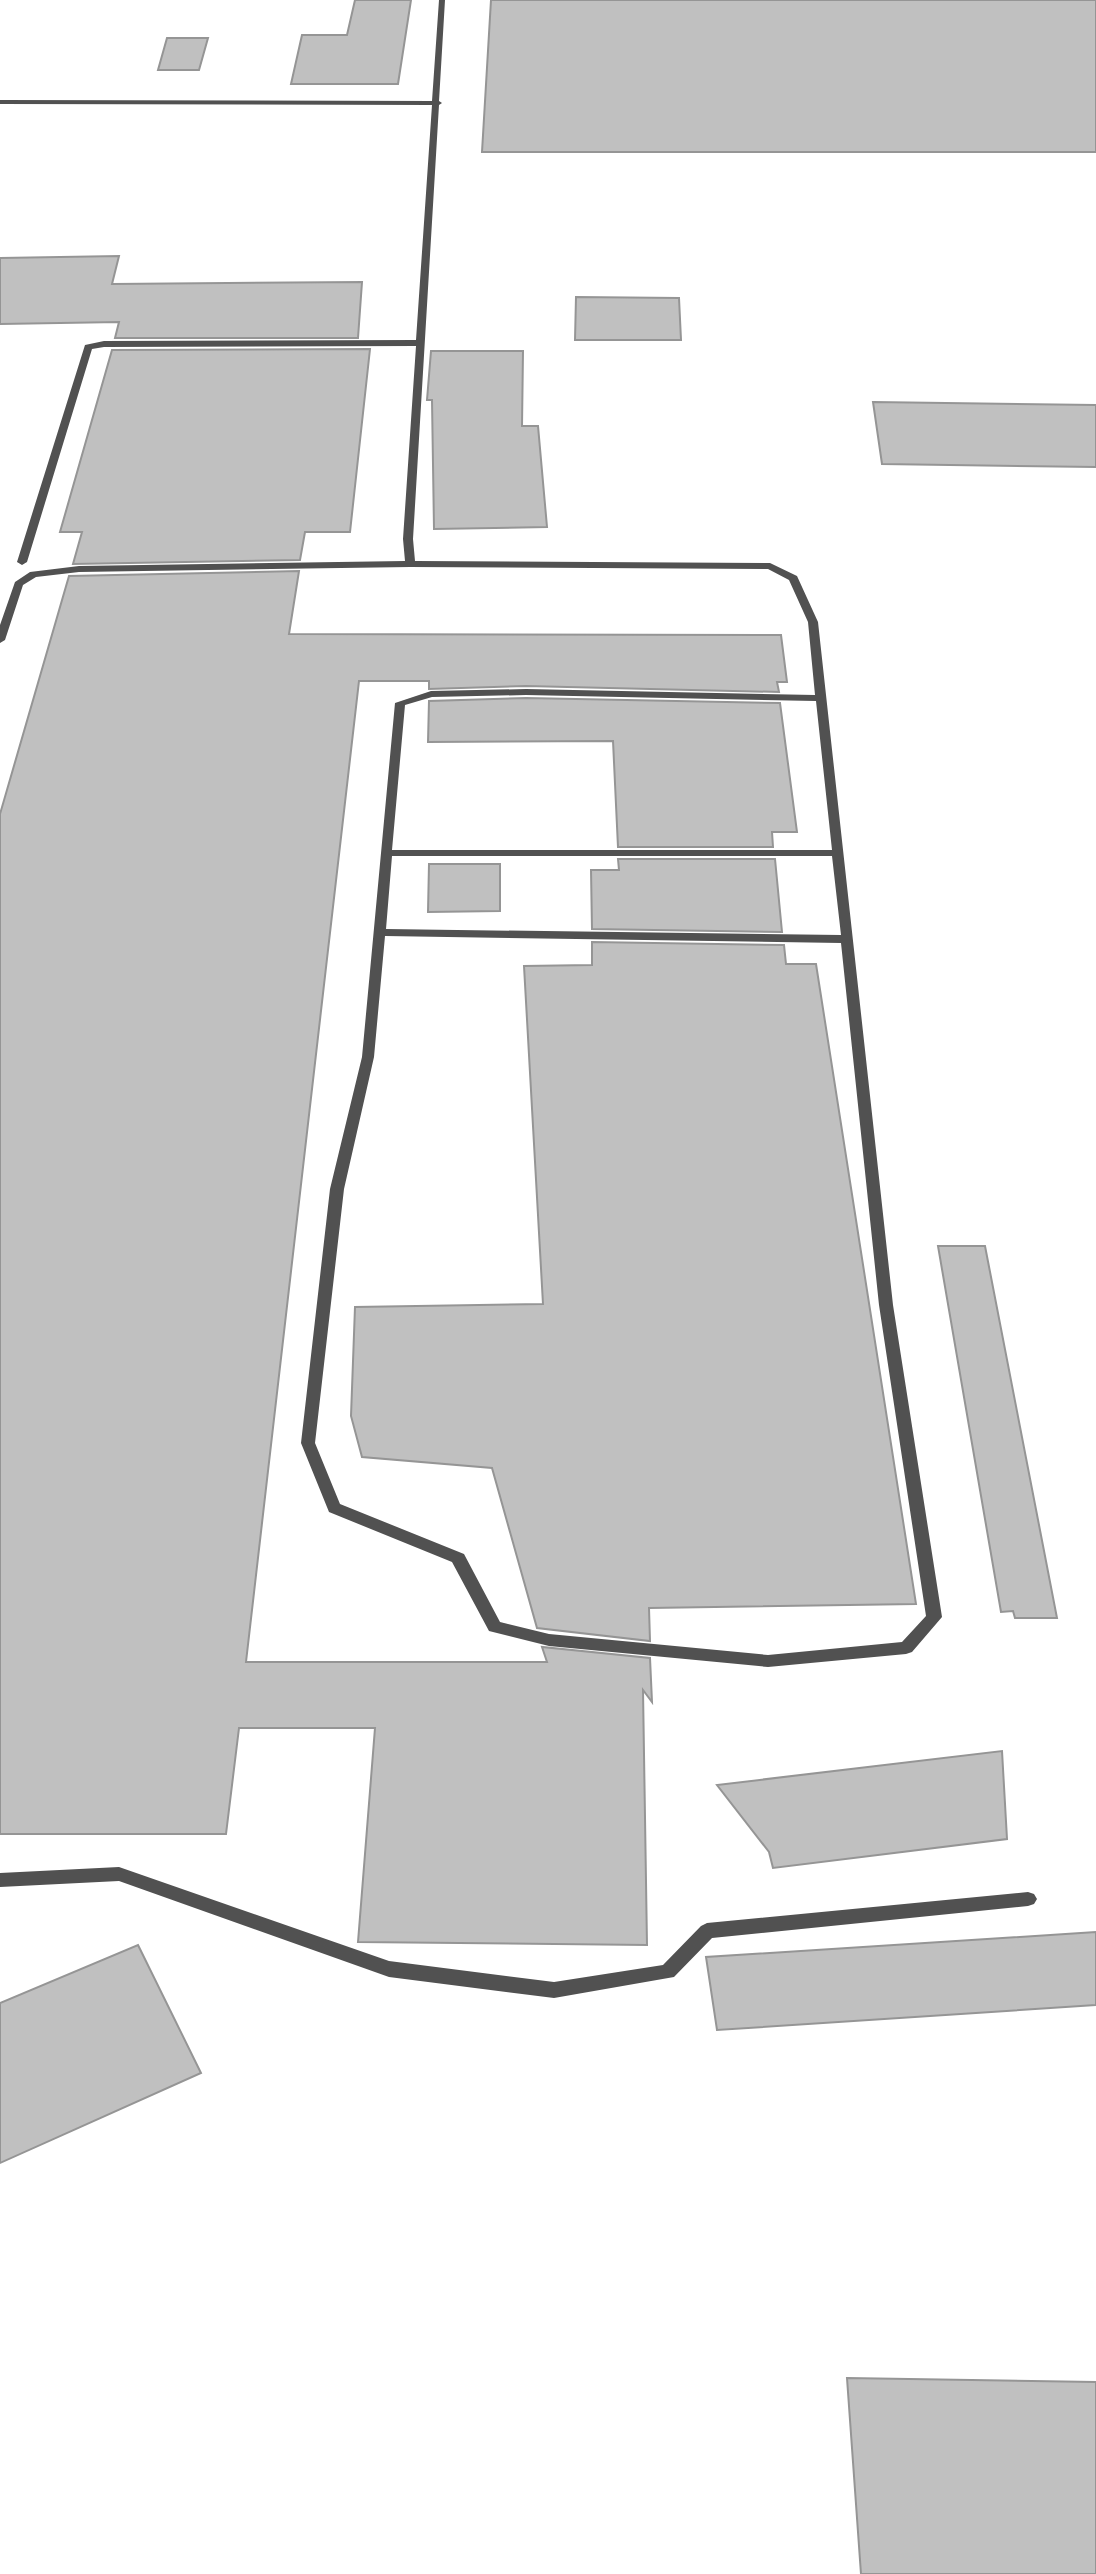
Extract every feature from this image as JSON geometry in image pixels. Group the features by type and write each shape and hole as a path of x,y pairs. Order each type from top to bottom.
{"lane":[{"path":"410,564 408,540 438,103 442,0"},
{"path":"0,102 438,103"},
{"path":"22,562 88,347 104,344 422,343"},
{"path":"0,640 19,584 33,574 79,569 410,564 770,566 793,578 813,622 886,1305 934,1617 906,1648 768,1661 549,1640 495,1627 458,1558 334,1508 308,1443 337,1189 368,1057 400,703 431,694 526,692 820,698"},
{"path":"385,853 836,853"},
{"path":"378,932 846,939"},
{"path":"0,1880 119,1874 389,1969 554,1990 668,1972 707,1931 1028,1899"}],"building":[{"path":"355,0 411,0 398,84 291,84 302,35 347,35"},
{"path":"491,0 1096,0 1096,152 482,152"},
{"path":"167,38 208,38 199,70 158,70"},
{"path":"119,256 112,284 362,282 358,338 115,338 119,322 0,324 0,258"},
{"path":"576,297 679,298 681,340 575,340"},
{"path":"370,349 350,532 305,532 300,560 73,564 82,532 60,532 112,350"},
{"path":"431,351 523,351 522,426 538,426 547,527 434,529 432,400 427,400"},
{"path":"873,402 1096,405 1096,467 882,464"},
{"path":"299,571 289,634 781,635 787,682 777,682 779,692 526,686 429,689 429,681 359,681 246,1662 547,1662 542,1647 650,1658 652,1702 643,1690 647,1945 358,1942 375,1728 239,1728 226,1834 0,1834 0,814 69,576"},
{"path":"526,698 780,703 797,832 772,832 773,847 618,847 613,741 428,742 429,701"},
{"path":"618,859 775,859 782,932 592,929 591,870 619,870"},
{"path":"429,864 500,864 500,911 428,912"},
{"path":"592,942 784,945 786,964 816,964 916,1604 649,1608 650,1641 537,1628 492,1468 362,1457 351,1416 355,1307 543,1304 524,966 592,965"},
{"path":"938,1246 985,1246 1057,1618 1015,1618 1013,1611 1001,1612"},
{"path":"1002,1751 1007,1839 773,1868 769,1852 717,1785"},
{"path":"1096,1932 1096,2005 717,2030 706,1957"},
{"path":"138,1945 201,2073 0,2163 0,2003"},
{"path":"847,2378 1096,2382 1096,2574 861,2574"}]}
